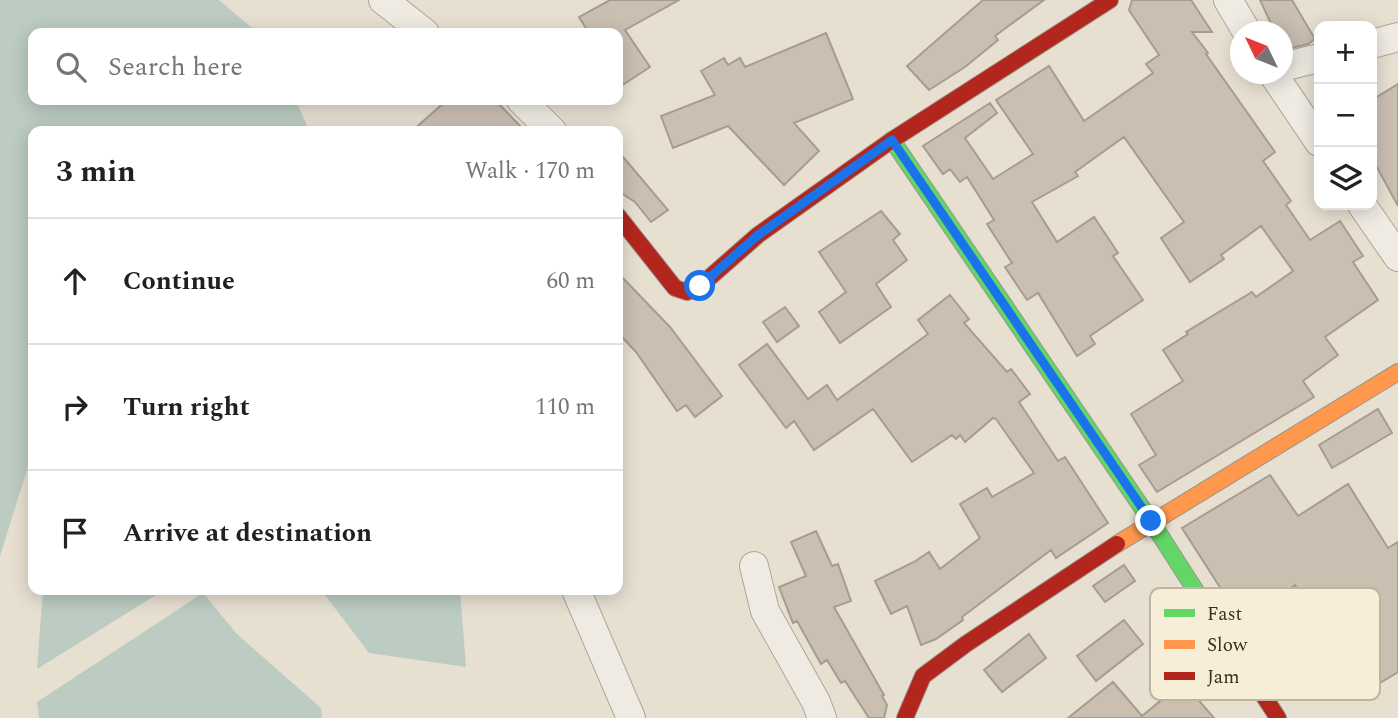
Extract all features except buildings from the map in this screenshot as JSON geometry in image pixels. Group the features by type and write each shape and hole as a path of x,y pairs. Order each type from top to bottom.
{"street":[{"path":"383,0 419,28"},
{"path":"623,222 675,288 687,292 700,286 758,235 892,140 1110,0"},
{"path":"1228,0 1240,21"},
{"path":"1377,43 1398,37"},
{"path":"1293,64 1314,59"},
{"path":"1280,84 1314,135"},
{"path":"526,105 547,126"},
{"path":"892,140 1195,588"},
{"path":"1365,210 1398,257"},
{"path":"905,718 923,676 1151,521 1398,372"},
{"path":"754,566 765,611 816,702 822,718"},
{"path":"578,595 631,718"},
{"path":"1267,700 1279,718"}],"shaded area":[{"path":"0,0 219,0 252,28 28,28 28,105 298,105 307,126 28,126 28,467 0,556"},
{"path":"43,595 156,595 37,669"},
{"path":"200,595 205,595 237,634 321,708 322,718 39,718 37,702"},
{"path":"325,595 460,595 466,667 369,653"}],"traffic: fast":[{"path":"892,140 1194,588"}],"traffic: slow":[{"path":"1117,544 1398,372"}],"traffic: jam":[{"path":"623,222 675,288 687,292 700,286 758,235 892,140 1110,0"},
{"path":"905,718 923,676 966,644 1117,544"},
{"path":"1266,700 1278,718"}],"route":[{"path":"700,286 758,235 892,140 1151,521"}]}
